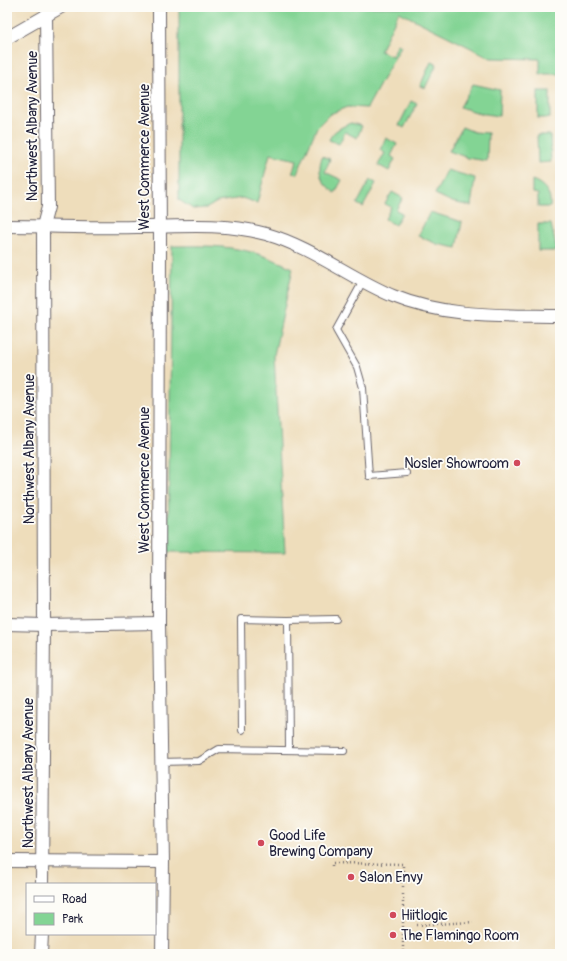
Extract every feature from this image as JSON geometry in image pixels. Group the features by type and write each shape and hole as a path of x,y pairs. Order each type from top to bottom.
{"street":[{"path":"7,38 61,7"},
{"name":"West Commerce Avenue","path":"159,7 159,623 163,862 162,954"},
{"name":"Northwest Albany Avenue","path":"42,883 44,625 43,226 48,207 46,15"},
{"path":"7,226 86,228 216,226 240,228 266,234 291,243 312,253 363,282 393,296 418,305 447,312 477,315 560,316"},
{"path":"7,624 44,625 159,623"},
{"path":"7,861 163,862"},
{"path":"41,954 42,935"}],"lane":[{"path":"363,282 336,330 357,367 363,388 369,476 407,473"},
{"path":"242,730 241,619 336,619"},
{"path":"288,620 289,750"},
{"path":"161,762 199,761 219,749 344,751"}],"path":[{"path":"332,866 332,863 403,864 404,954"},
{"path":"417,925 473,922"}],"green space":[{"path":"179,7 560,7 560,74 540,74 540,59 491,58 399,12 380,51 392,56 398,44 401,46 367,108 347,107 330,114 317,127 297,174 292,173 297,160 270,154 257,203 242,198 217,202 207,208 193,209 179,200"},
{"path":"431,62 437,64 425,88 420,86"},
{"path":"473,84 500,90 499,116 479,113 460,107"},
{"path":"538,91 550,91 550,118 538,118"},
{"path":"411,101 417,104 404,128 399,125"},
{"path":"351,123 362,126 357,138 345,132 339,144 329,140 335,131"},
{"path":"462,127 474,132 488,133 487,161 468,158 449,151"},
{"path":"537,135 550,135 551,162 538,163"},
{"path":"386,138 397,144 391,156 395,159 389,171 378,165 385,153 380,150"},
{"path":"322,156 330,159 325,172 342,180 335,193 326,185 321,177 320,168"},
{"path":"447,170 475,178 471,206 452,202 435,194"},
{"path":"370,180 376,183 363,207 357,204"},
{"path":"532,180 540,184 546,190 550,198 550,207 538,207 538,194 532,193"},
{"path":"392,192 403,198 396,210 402,213 395,225 385,219 391,207 385,204"},
{"path":"430,212 462,222 457,248 437,244 418,236"},
{"path":"538,224 551,224 557,251 538,251"},
{"path":"172,246 213,246 244,250 273,259 293,268 274,355 285,553 168,552"}],"place":[{"name":"Nosler Showroom","path":"517,463"},
{"name":"Good Life Brewing Company","path":"261,843"},
{"name":"Salon Envy","path":"351,877"},
{"name":"Hiitlogic","path":"393,915"},
{"name":"The Flamingo Room","path":"393,935"}]}
